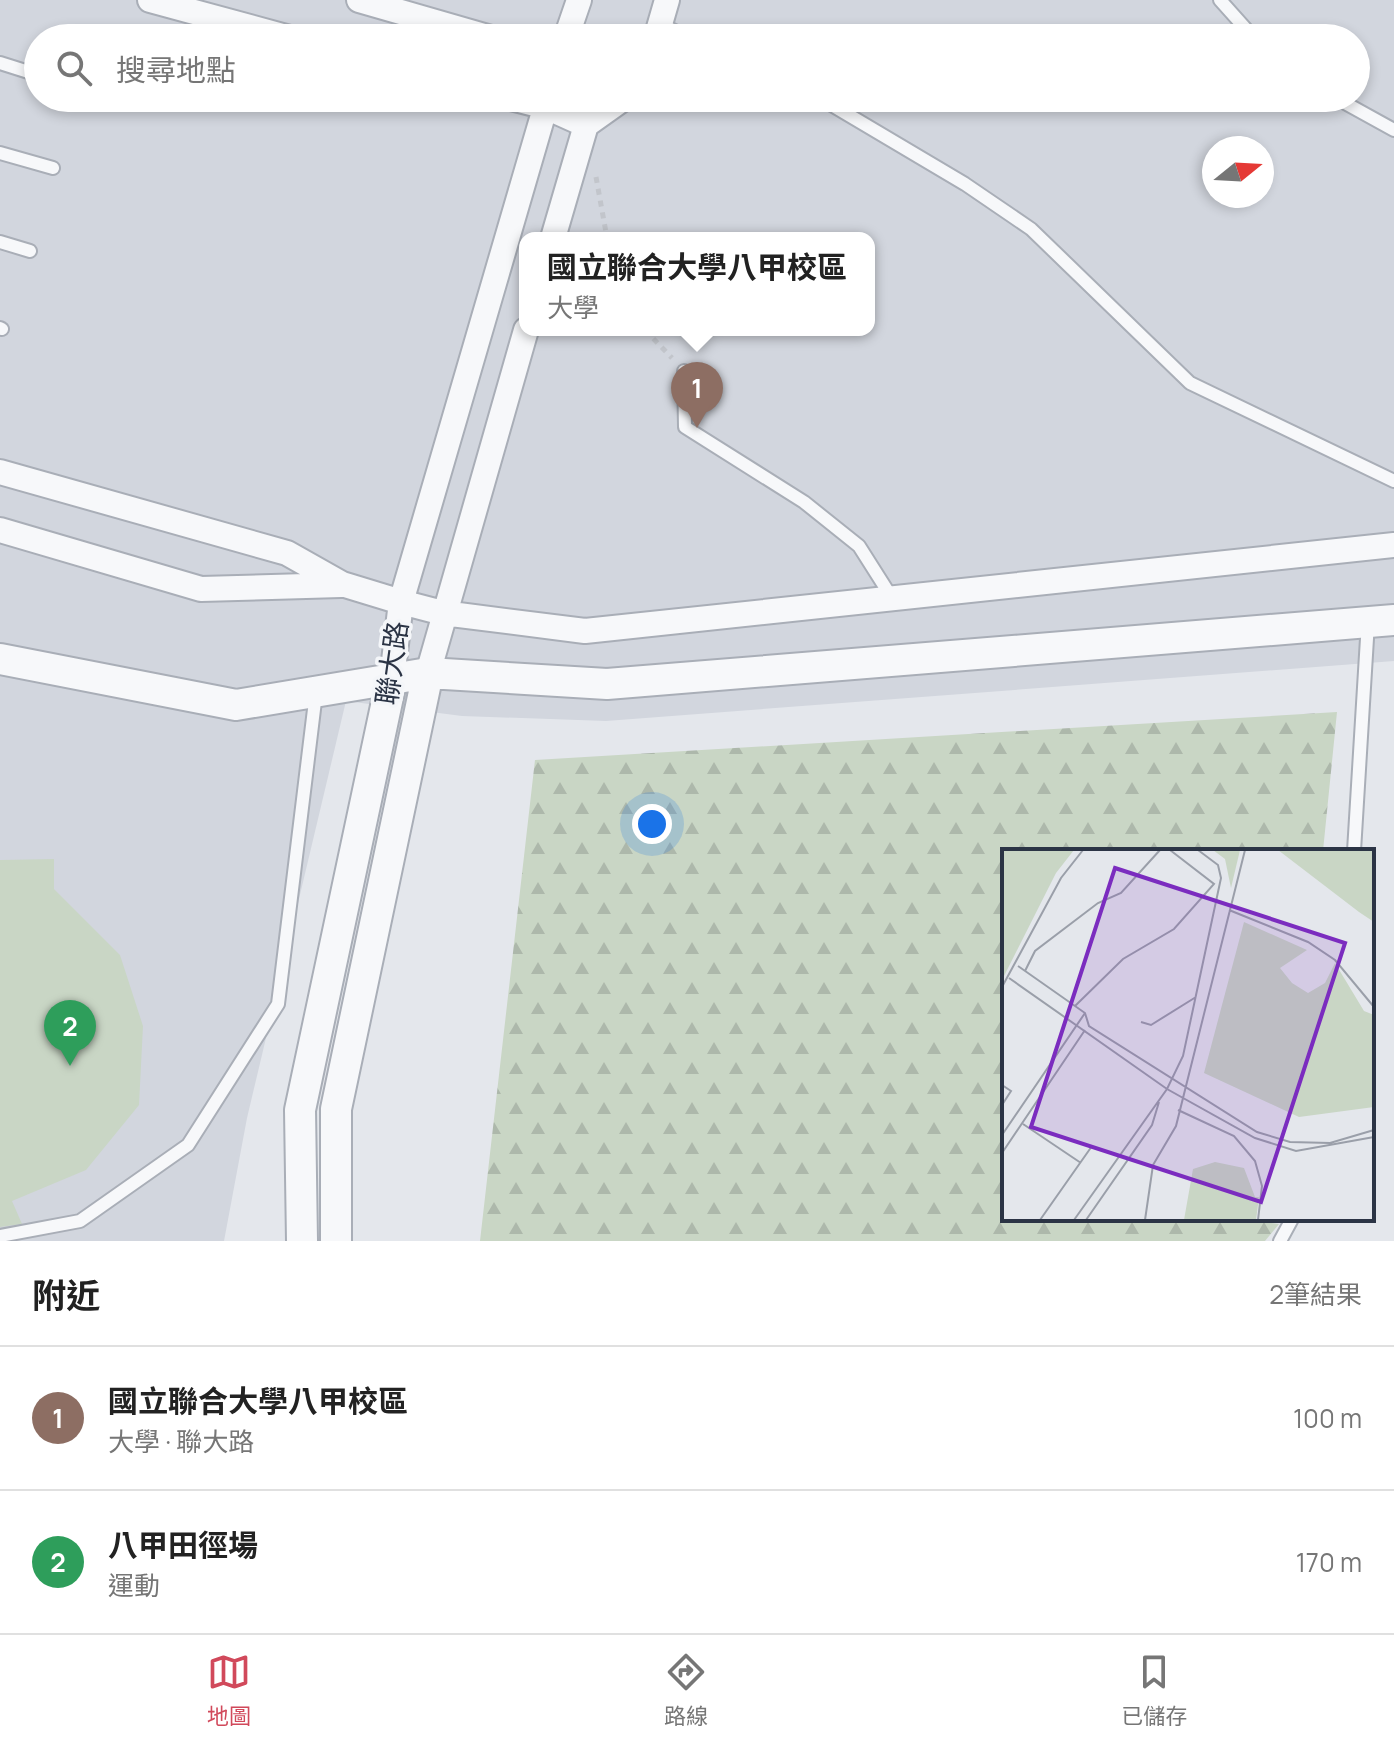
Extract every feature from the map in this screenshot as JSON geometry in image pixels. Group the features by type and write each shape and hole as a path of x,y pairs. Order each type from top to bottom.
{"street":[{"path":"150,0 238,24"},
{"path":"359,0 442,24"},
{"path":"571,24 579,0"},
{"path":"660,24 667,0"},
{"name":"聯大路","path":"302,1241 300,1110 392,678 401,602 544,112"},
{"path":"563,112 586,125"},
{"path":"555,232 586,125 604,112"},
{"name":"聯大路","path":"336,1241 336,1109 428,673 524,336"},
{"path":"0,472 287,553 342,584 401,602 443,613 585,631 1394,545"},
{"path":"0,530 201,589 342,584"},
{"path":"0,659 236,705 428,673 607,684 1381,621"}],"lane":[{"path":"1220,0 1241,24"},
{"path":"0,63 24,71"},
{"path":"844,112 965,184 1031,229 1190,383 1394,481"},
{"path":"1361,112 1394,130"},
{"path":"0,153 53,168"},
{"path":"0,242 30,251"},
{"path":"684,371 685,427 804,502 859,546 892,598"},
{"path":"1354,849 1381,621"},
{"path":"0,1236 80,1221 188,1145 278,1004 316,693"},
{"path":"1280,1241 1291,1221"}],"path":[{"path":"651,336 684,371"}],"shaded area":[{"path":"0,0 1394,0 1394,661 606,721 462,716 346,701 247,1118 224,1241 0,1241"}],"green space":[{"path":"1337,712 1323,849 1002,849 1002,1221 1259,1221 1279,1224 1265,1241 480,1241 535,760"},
{"path":"54,859 54,889 120,955 143,1026 139,1105 86,1170 12,1201 22,1224 0,1227 0,860"}],"place":[{"name":"國立聯合大學八甲校區","path":"697,428"},
{"name":"八甲田徑場","path":"70,1066"}]}
